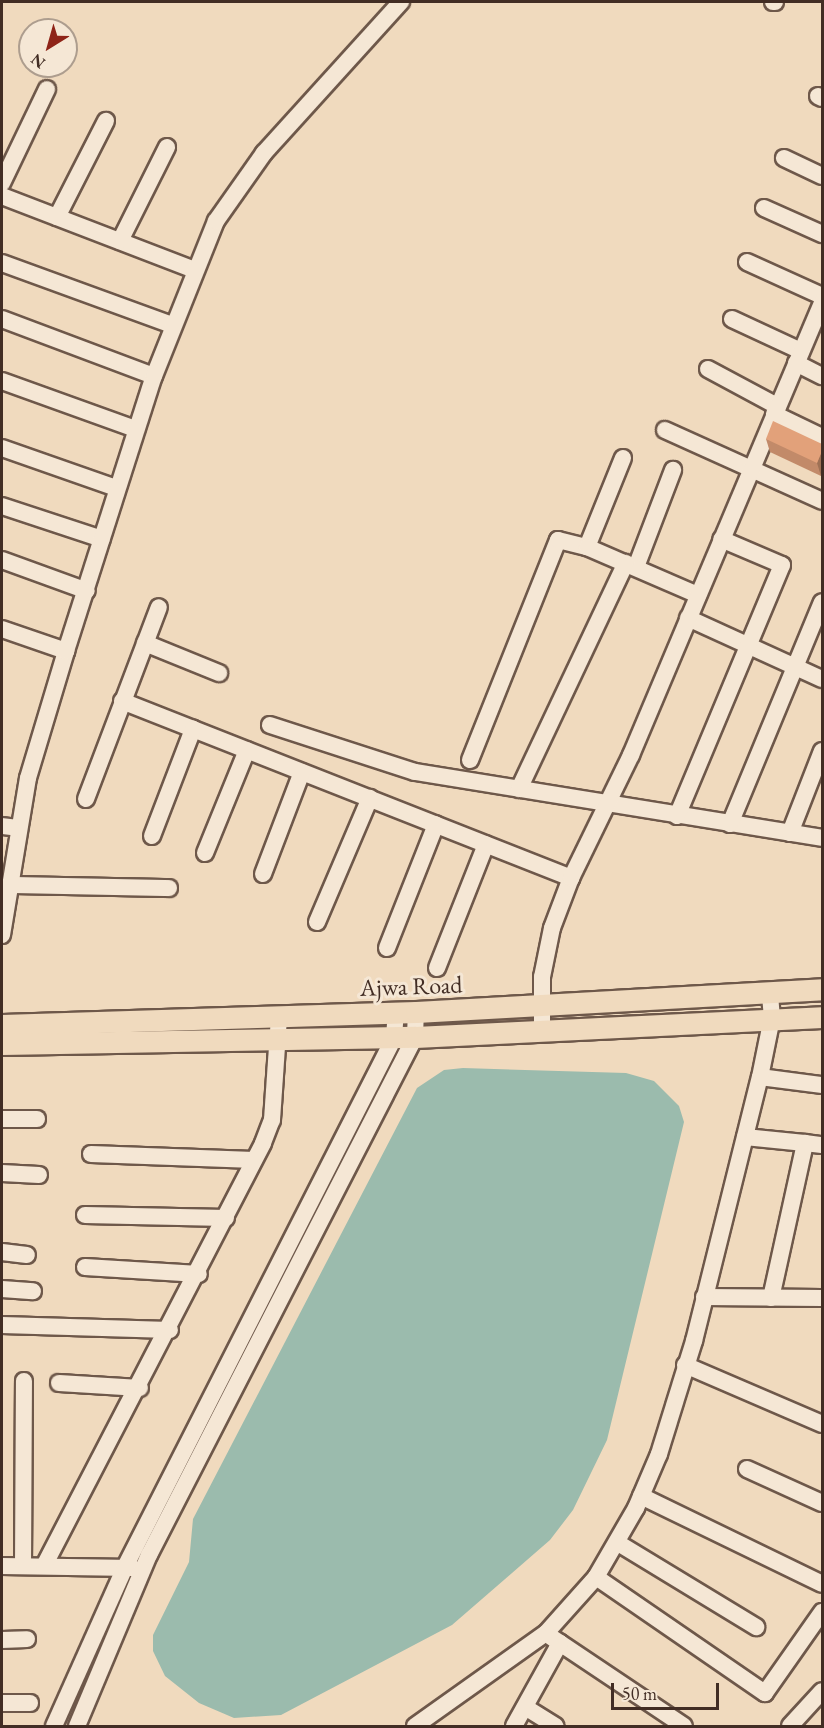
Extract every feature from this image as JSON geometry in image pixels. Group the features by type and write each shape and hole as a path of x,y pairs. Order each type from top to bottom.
{"main road":[{"name":"Ajwa Road","path":"2,1025 406,1012 822,989"},
{"name":"Ajwa Road","path":"2,1044 405,1038 822,1017"}],"street":[{"path":"2,935 9,885 10,827 87,591 135,429 172,325 195,270 239,185 401,2"},
{"path":"2,183 47,90"},
{"path":"57,217 106,121"},
{"path":"120,241 167,147"},
{"path":"784,158 822,176"},
{"path":"2,196 195,270"},
{"path":"764,208 822,234"},
{"path":"747,262 822,296"},
{"path":"2,263 172,325"},
{"path":"542,1030 541,1005 552,928 571,878 608,806 750,468 821,310"},
{"path":"2,319 154,376"},
{"path":"732,319 799,357 822,375"},
{"path":"708,369 822,437"},
{"path":"2,381 135,429"},
{"path":"665,430 750,468 821,496"},
{"path":"2,448 116,488"},
{"path":"587,547 623,458"},
{"path":"519,789 631,565 673,470"},
{"path":"2,506 102,539"},
{"path":"470,760 554,544 568,539 698,595"},
{"path":"677,816 746,644 782,565 721,539"},
{"path":"2,560 87,591"},
{"path":"730,824 822,602"},
{"path":"86,799 159,607"},
{"path":"688,618 822,679"},
{"path":"2,629 66,651"},
{"path":"145,643 219,673"},
{"path":"122,701 571,878"},
{"path":"270,725 415,772 608,806 822,838"},
{"path":"152,836 193,729"},
{"path":"205,853 247,750"},
{"path":"790,833 822,751"},
{"path":"263,874 302,772"},
{"path":"317,922 370,798"},
{"path":"387,948 436,824"},
{"path":"437,969 486,844"},
{"path":"9,885 169,888"},
{"path":"415,1726 546,1633 596,1577 618,1542 641,1496 685,1365 704,1297 760,1077 772,1018 770,993"},
{"path":"77,1726 143,1569 405,1038 406,1012"},
{"path":"44,1566 199,1274 272,1120 280,1039 279,1016"},
{"path":"54,1726 125,1567 405,1038"},
{"path":"760,1077 822,1085"},
{"path":"2,1119 38,1119"},
{"path":"745,1137 822,1144"},
{"path":"771,1298 805,1143"},
{"path":"91,1154 254,1160"},
{"path":"2,1173 39,1175"},
{"path":"85,1215 226,1218"},
{"path":"2,1252 27,1255"},
{"path":"85,1266 199,1274"},
{"path":"2,1289 33,1291"},
{"path":"704,1297 822,1297"},
{"path":"2,1325 170,1330"},
{"path":"685,1365 822,1424"},
{"path":"23,1566 24,1381"},
{"path":"59,1383 140,1388"},
{"path":"747,1469 822,1503"},
{"path":"641,1496 822,1584"},
{"path":"618,1542 756,1627"},
{"path":"2,1566 143,1569"},
{"path":"596,1577 765,1693 822,1612"},
{"path":"546,1633 684,1726"},
{"path":"2,1640 27,1640"},
{"path":"514,1726 560,1643"},
{"path":"790,1726 822,1691"},
{"path":"2,1703 30,1703"},
{"path":"525,1707 555,1726"}],"shaded area":[{"path":"463,1068 626,1073 654,1081 679,1106 684,1122 607,1440 573,1510 550,1540 452,1625 281,1715 234,1718 199,1703 165,1676 153,1651 153,1635 189,1562 193,1519 417,1088 444,1070"}],"building":[{"path":"773,421 822,444 817,463 766,439"}]}
